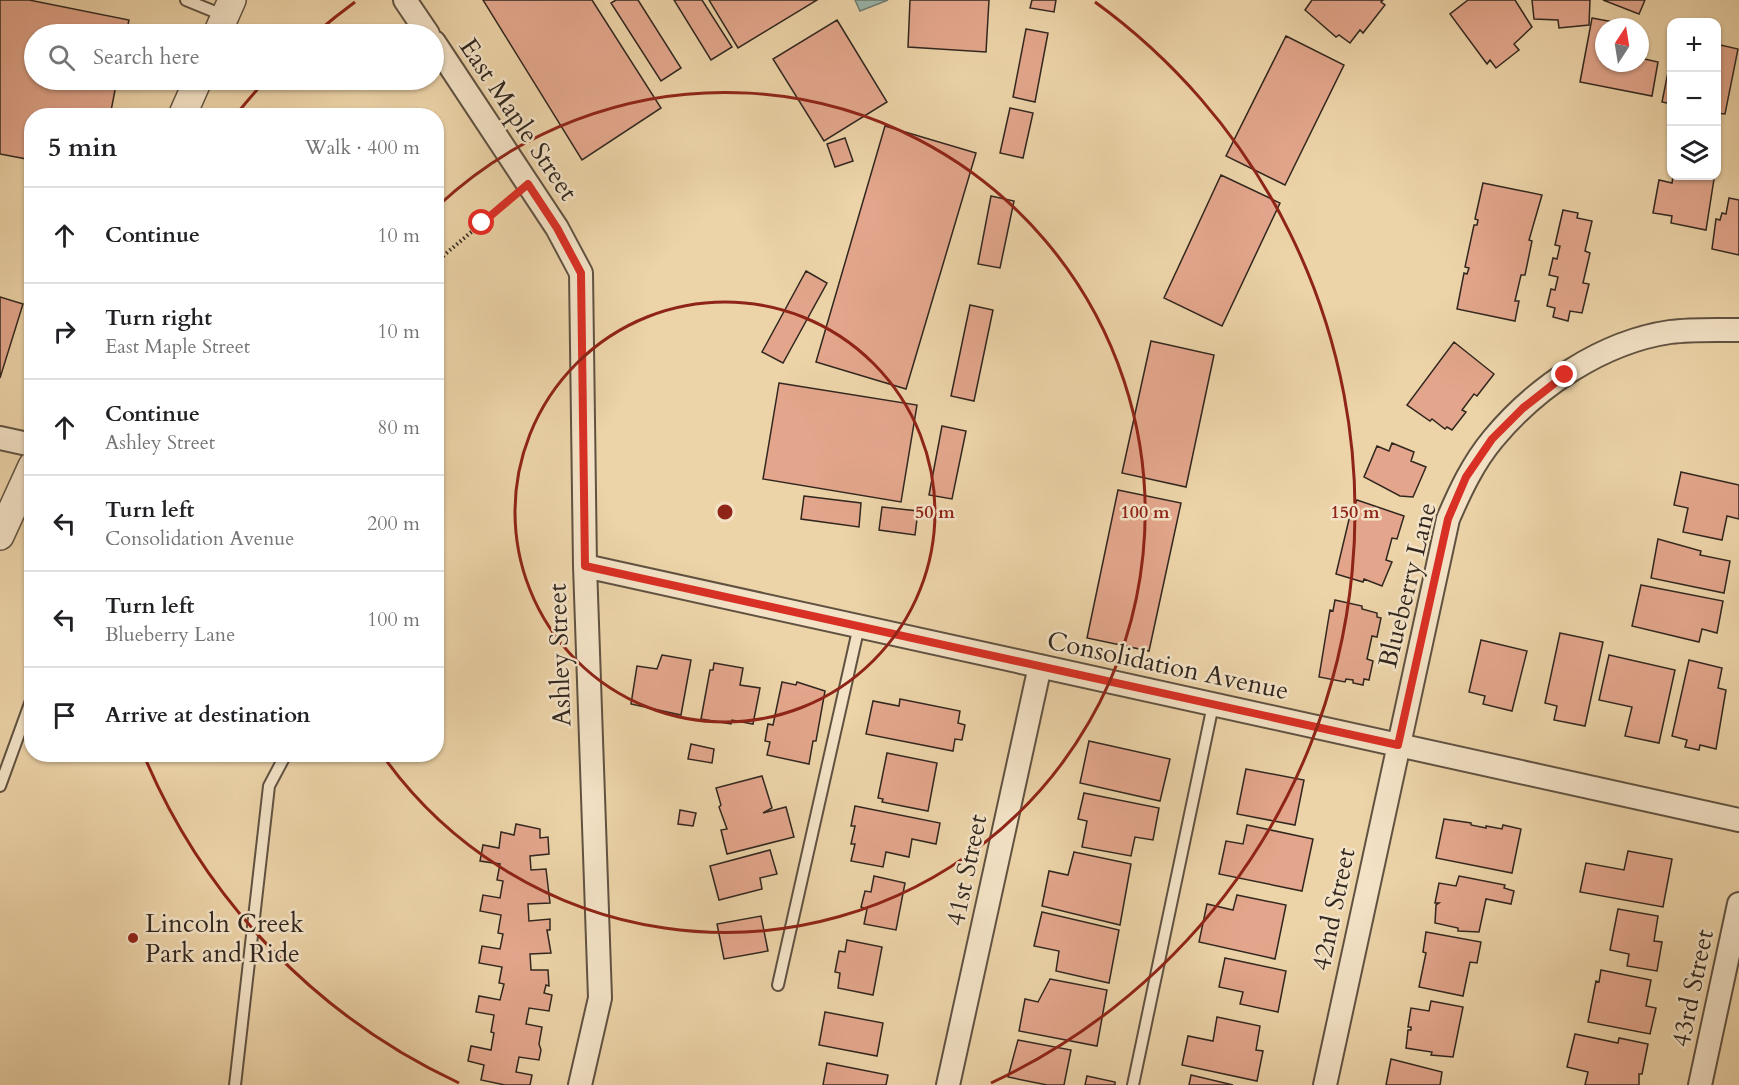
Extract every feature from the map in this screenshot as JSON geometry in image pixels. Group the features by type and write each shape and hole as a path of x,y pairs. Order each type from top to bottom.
{"street":[{"name":"East Maple Street","path":"405,0 421,24"},
{"name":"East Maple Street","path":"444,57 557,228"},
{"path":"186,108 194,90"},
{"name":"Ashley Street","path":"557,228 581,273 585,566 600,998 580,1085"},
{"name":"Blueberry Lane","path":"1398,745 1448,519 1466,477 1492,439 1523,408 1565,375 1599,355 1634,341 1670,332 1739,330"},
{"path":"0,438 24,444"},
{"path":"0,536 24,486"},
{"name":"Consolidation Avenue","path":"585,566 1739,820"},
{"name":"41st Street","path":"948,1085 1040,666"},
{"name":"42nd Street","path":"1325,1085 1398,745"},
{"name":"43rd Street","path":"1700,1085 1739,904"}],"lane":[{"path":"186,0 224,17"},
{"path":"778,985 860,626"},
{"path":"1132,1085 1214,705"},
{"path":"0,786 24,720"},
{"path":"235,1085 269,786 282,762"}],"path":[{"path":"444,255 528,184"}],"shaded area":[{"path":"855,0 888,0 860,11"}],"building":[{"path":"0,0 29,0 129,20 128,24 24,24 24,90 115,90 112,108 24,108 24,158 0,154"},
{"path":"483,0 592,0 661,108 582,160"},
{"path":"616,0 638,0 681,68 661,81 611,3"},
{"path":"674,0 702,0 732,47 711,60"},
{"path":"709,0 817,0 738,48"},
{"path":"910,0 989,0 986,52 908,47"},
{"path":"1032,0 1056,0 1054,12 1030,8"},
{"path":"1312,0 1383,0 1381,2 1385,5 1363,33 1360,30 1350,43 1339,35 1336,37 1305,10"},
{"path":"1468,0 1515,0 1532,27 1514,44 1519,50 1496,68 1490,60 1487,64 1450,14"},
{"path":"1532,0 1590,0 1589,25 1559,28 1558,20 1534,19"},
{"path":"1603,0 1645,0 1639,14"},
{"path":"1592,18 1595,19 1595,72 1649,72 1649,60 1658,62 1652,96 1580,82"},
{"path":"837,20 887,102 824,141 773,59"},
{"path":"1026,29 1048,33 1035,102 1013,97"},
{"path":"1286,36 1344,65 1285,185 1226,156"},
{"path":"1721,45 1738,49 1725,114 1721,114"},
{"path":"1667,77 1667,103 1662,102"},
{"path":"1010,108 1033,113 1023,158 1000,153"},
{"path":"885,126 976,153 906,389 816,362"},
{"path":"845,138 853,161 835,167 827,144"},
{"path":"1221,175 1280,203 1222,326 1164,298"},
{"path":"1659,180 1672,183 1672,180 1714,180 1706,230 1671,223 1672,216 1653,213"},
{"path":"1483,183 1542,195 1529,240 1532,241 1525,275 1521,275 1515,301 1519,301 1515,321 1457,309 1464,273 1467,274 1469,268 1465,267 1474,225 1477,225 1478,220 1475,219"},
{"path":"991,196 1014,201 1000,268 978,264"},
{"path":"1729,198 1739,200 1739,255 1712,249 1716,219 1720,220 1722,213 1726,214"},
{"path":"1563,210 1578,213 1577,218 1592,221 1585,251 1590,253 1583,283 1589,284 1582,313 1570,311 1568,321 1553,317 1555,308 1547,306 1551,289 1555,290 1558,277 1549,275 1553,258 1557,259 1560,246 1555,245"},
{"path":"806,271 827,283 783,363 762,352"},
{"path":"0,297 23,304 0,378"},
{"path":"970,305 993,310 974,401 951,396"},
{"path":"1151,341 1214,355 1186,487 1122,473"},
{"path":"1454,342 1494,374 1477,396 1474,394 1462,410 1466,412 1452,430 1447,427 1445,429 1432,419 1430,421 1407,405"},
{"path":"779,383 917,405 901,502 763,479"},
{"path":"942,426 966,431 952,499 929,495"},
{"path":"1392,443 1414,452 1411,461 1426,467 1413,497 1400,496 1364,477 1377,446 1389,451"},
{"path":"1681,472 1739,485 1739,519 1727,516 1722,540 1683,532 1688,508 1674,505"},
{"path":"1118,490 1181,503 1149,651 1087,638"},
{"path":"804,496 861,503 859,527 801,519"},
{"path":"1357,500 1404,516 1397,539 1392,538 1386,560 1392,562 1382,586 1364,579 1363,582 1336,574 1351,511"},
{"path":"882,507 918,511 915,535 879,530"},
{"path":"1658,539 1701,551 1700,555 1730,561 1724,593 1651,578"},
{"path":"1641,585 1723,601 1717,633 1702,629 1699,642 1632,626"},
{"path":"1335,600 1362,606 1362,609 1377,613 1377,617 1381,618 1377,637 1372,636 1367,659 1373,661 1369,680 1364,679 1363,685 1353,683 1353,680 1346,679 1345,682 1319,677 1330,610 1333,611"},
{"path":"1560,633 1603,642 1585,726 1554,720 1557,706 1545,703"},
{"path":"1481,640 1527,651 1512,711 1483,704 1485,696 1469,692"},
{"path":"662,655 691,660 681,715 631,704 637,666 657,669"},
{"path":"1609,655 1675,670 1659,743 1625,736 1632,707 1599,700"},
{"path":"1689,660 1722,668 1718,688 1726,690 1716,749 1700,745 1699,750 1685,747 1687,740 1672,736"},
{"path":"714,663 743,668 740,685 760,688 753,724 732,720 731,724 701,719 710,670 713,670"},
{"path":"782,682 796,685 797,682 825,691 816,741 813,741 809,764 767,755 770,742 765,741 768,724 773,725"},
{"path":"900,699 960,711 958,723 965,725 962,740 955,739 953,751 866,734 873,701 899,706"},
{"path":"1089,741 1170,759 1160,801 1080,783"},
{"path":"691,744 714,749 712,763 688,759"},
{"path":"887,753 937,763 928,811 882,802 883,799 878,798"},
{"path":"1246,769 1304,780 1295,825 1237,814"},
{"path":"762,776 772,808 763,813 786,807 794,837 727,854 721,830 727,829 719,807 721,805 716,788"},
{"path":"1084,793 1159,808 1153,840 1135,837 1131,856 1082,847 1087,821 1078,819"},
{"path":"855,806 940,823 936,844 912,839 909,857 886,852 883,867 851,861 855,844 851,844 855,826 851,826"},
{"path":"680,810 696,813 693,826 678,824"},
{"path":"1444,819 1486,828 1486,826 1502,829 1503,825 1521,829 1512,873 1436,858"},
{"path":"516,824 540,829 540,838 548,837 549,854 530,856 531,870 546,869 550,903 528,904 529,921 550,919 550,930 547,930 551,953 530,954 531,970 548,970 549,986 546,985 544,993 552,995 549,1011 529,1008 526,1024 542,1027 539,1060 519,1057 516,1072 532,1075 530,1085 505,1085 481,1080 484,1065 468,1061 471,1046 491,1050 494,1033 491,1032 494,1015 476,1012 479,996 500,1000 504,984 499,983 502,967 479,963 482,946 500,949 503,934 498,933 501,915 480,911 483,895 500,898 503,881 497,880 500,864 480,861 483,845 499,848 501,832 514,835"},
{"path":"1247,825 1313,839 1302,891 1219,874 1226,841 1243,844"},
{"path":"770,850 777,874 760,878 762,889 719,900 710,866"},
{"path":"1628,851 1672,859 1663,907 1580,892 1586,863 1624,870"},
{"path":"1074,852 1131,864 1120,925 1042,906 1049,871 1068,875"},
{"path":"874,876 905,883 896,930 864,924 867,909 861,907 865,891 871,892"},
{"path":"1459,876 1505,885 1504,888 1514,891 1511,904 1486,899 1479,932 1458,931 1458,928 1435,923 1436,905 1439,903 1435,903 1439,883 1456,886"},
{"path":"1237,895 1286,905 1275,959 1199,942 1207,904 1233,910"},
{"path":"1618,909 1658,916 1654,941 1662,942 1657,971 1627,966 1629,954 1610,950"},
{"path":"1042,912 1119,930 1109,983 1056,971 1059,951 1034,946"},
{"path":"761,916 768,951 724,959 717,924"},
{"path":"1426,932 1481,942 1477,963 1470,962 1463,996 1419,987 1426,953 1423,952"},
{"path":"847,940 882,947 873,995 838,988 840,973 835,972 839,951 845,952"},
{"path":"1225,958 1286,971 1278,1012 1240,1004 1243,992 1219,987"},
{"path":"1601,970 1651,980 1646,1006 1656,1008 1650,1034 1588,1022 1596,981 1599,982"},
{"path":"1050,979 1107,990 1097,1046 1019,1031 1025,999 1038,1002"},
{"path":"1431,1001 1463,1007 1453,1057 1431,1055 1432,1052 1406,1048 1408,1030 1411,1030 1411,1027 1408,1027 1411,1008 1429,1011"},
{"path":"825,1012 883,1023 877,1056 819,1045"},
{"path":"1217,1017 1260,1026 1256,1050 1263,1051 1257,1081 1182,1065 1188,1036 1213,1041"},
{"path":"1575,1034 1618,1043 1619,1038 1648,1044 1642,1074 1639,1074 1639,1085 1585,1085 1588,1072 1567,1067"},
{"path":"1018,1040 1071,1050 1064,1085 1047,1085 1008,1077"},
{"path":"1391,1059 1442,1072 1440,1085 1386,1085"},
{"path":"827,1063 888,1075 886,1085 823,1085"},
{"path":"1191,1075 1233,1085 1189,1085"},
{"path":"1087,1076 1115,1082 1115,1085 1085,1085"}],"place":[{"name":"Lincoln Creek Park and Ride","path":"133,938"}],"route":[{"path":"482,223 528,184 557,228 581,273 585,566 1398,745 1448,519 1466,477 1492,439 1523,408 1565,375"}]}
